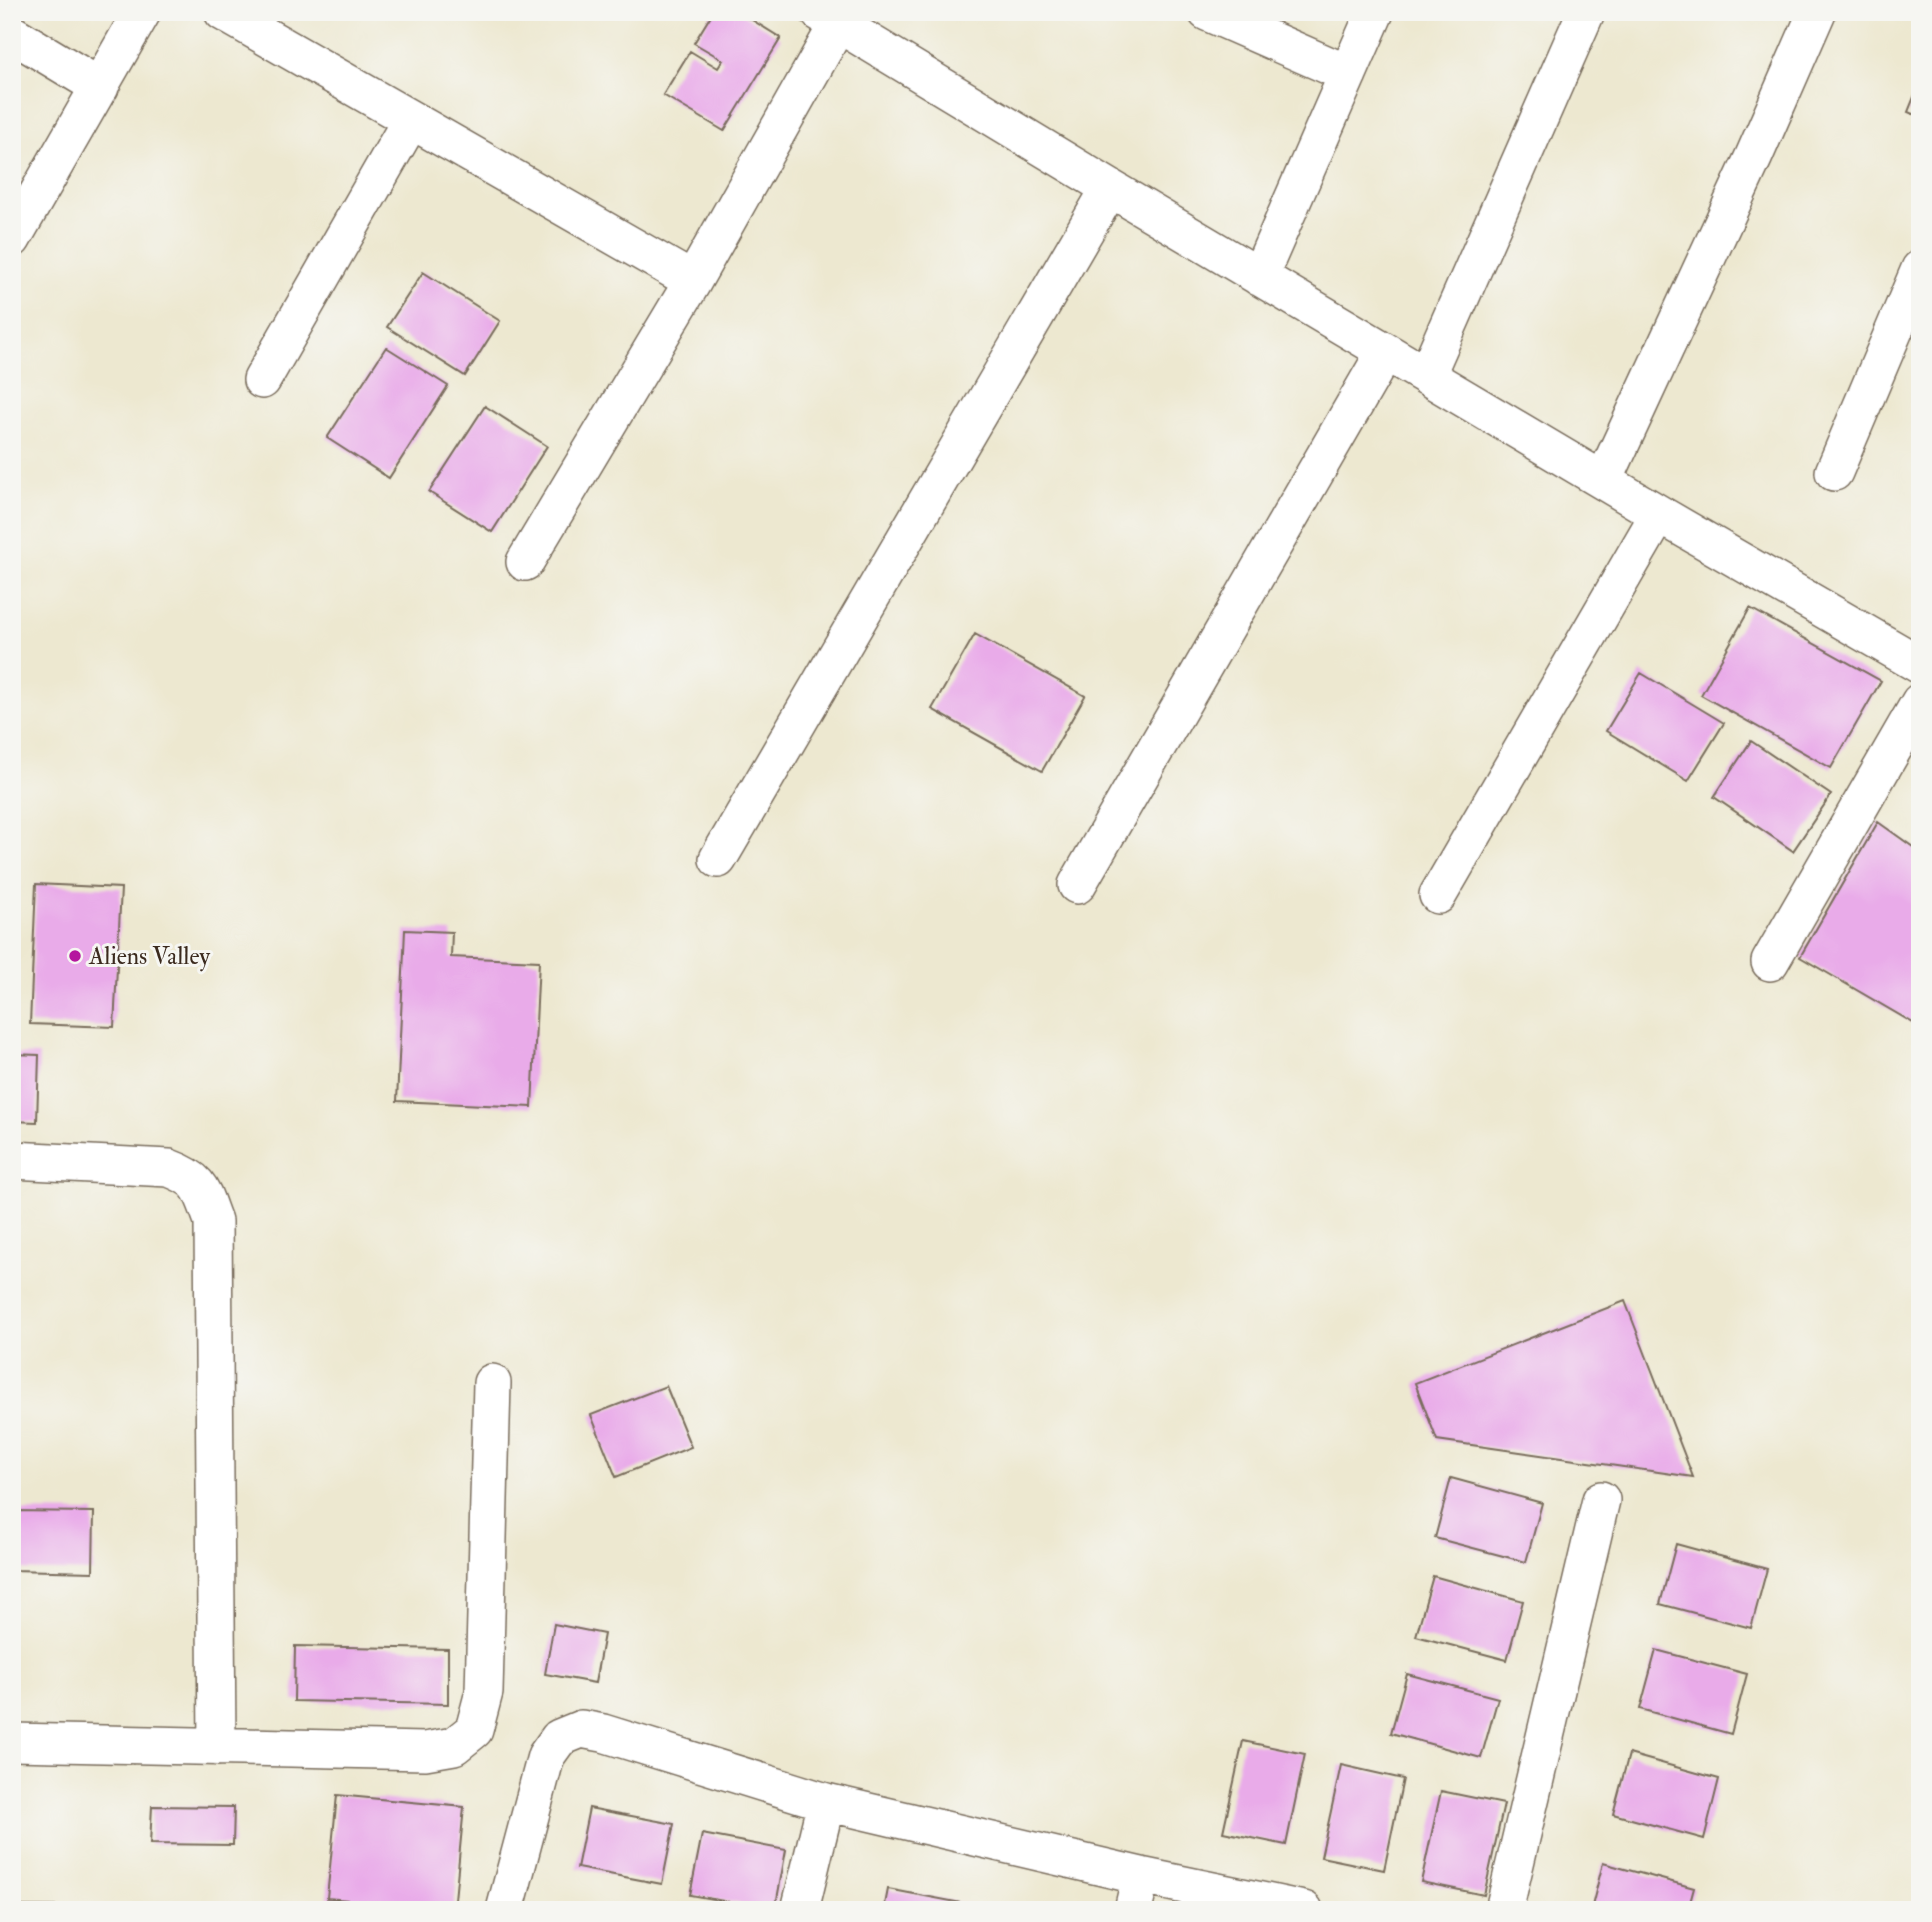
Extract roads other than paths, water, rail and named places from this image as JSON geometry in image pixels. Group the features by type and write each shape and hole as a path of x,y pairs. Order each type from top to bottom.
{"street":[{"path":"12,239 142,12"},
{"path":"223,12 693,281"},
{"path":"1207,12 1348,74"},
{"path":"1259,277 1375,12"},
{"path":"1426,376 1586,12"},
{"path":"1604,480 1754,156 1816,12"},
{"path":"525,562 693,281 829,18 1385,352 1920,666"},
{"path":"12,34 100,87"},
{"path":"262,380 411,120"},
{"path":"718,859 1110,188"},
{"path":"1834,472 1920,269"},
{"path":"1077,885 1385,352"},
{"path":"1438,895 1659,514"},
{"path":"1770,962 1920,702"},
{"path":"12,1160 169,1168 188,1175 200,1187 213,1221 216,1747"},
{"path":"12,1742 425,1751 454,1746 474,1730 484,1692 492,1382"},
{"path":"1504,1910 1601,1500"},
{"path":"505,1910 546,1756 559,1738 581,1728 1137,1893 1304,1910"},
{"path":"800,1910 826,1802"}],"place":[{"name":"Aliens Valley","path":"75,956"}]}
